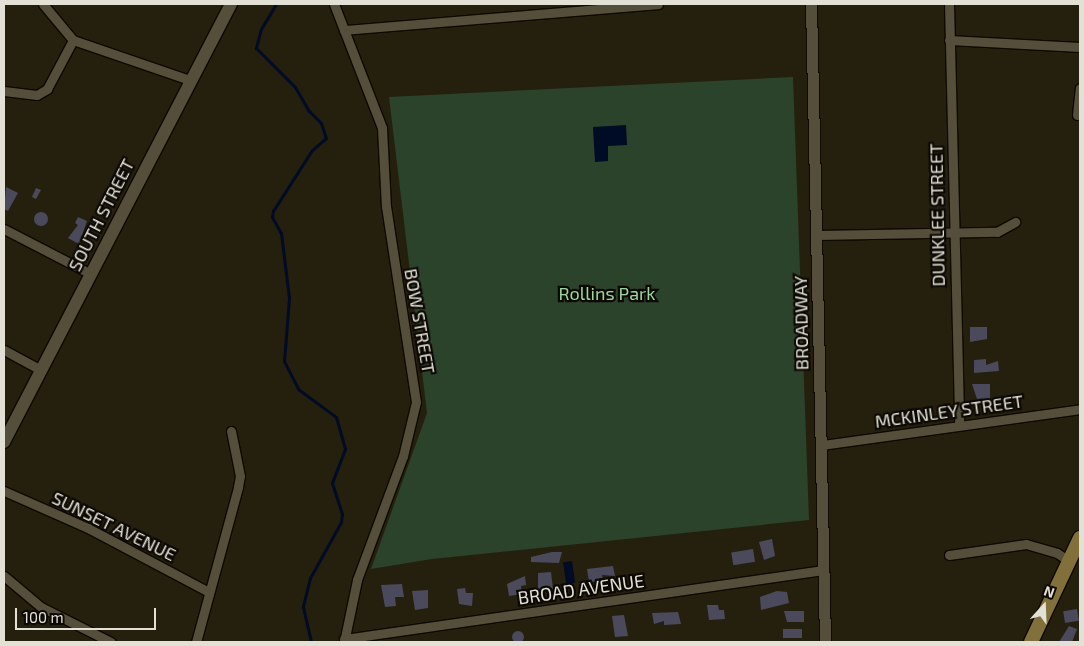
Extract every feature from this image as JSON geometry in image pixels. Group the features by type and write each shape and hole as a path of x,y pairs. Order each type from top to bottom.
{"main road":[{"name":"SOUTH STREET","path":"4,442 231,4"},
{"path":"1031,642 1080,538"}],"street":[{"path":"43,4 73,40 190,80"},
{"name":"BOW STREET","path":"334,4 372,96 382,128 386,206 416,402 403,456 357,580 344,641"},
{"path":"344,30 658,4"},
{"name":"BROADWAY","path":"811,4 825,642"},
{"name":"DUNKLEE STREET","path":"949,4 948,40 959,425"},
{"path":"4,90 37,95 46,89 73,40"},
{"path":"948,40 1080,47"},
{"path":"1077,115 1080,88"},
{"path":"817,235 997,232 1016,222"},
{"path":"4,229 91,274"},
{"path":"4,350 41,370"},
{"name":"MCKINLEY STREET","path":"822,445 1080,409"},
{"path":"196,642 240,476 231,430"},
{"name":"SUNSET AVENUE","path":"4,491 88,528 209,592"},
{"path":"949,555 1026,544 1050,551 1069,561"},
{"name":"BROAD AVENUE","path":"344,641 824,570"},
{"path":"4,576 41,607 111,642"}],"green space":[{"name":"Rollins Park","path":"793,77 809,520 432,559 371,569 427,413 389,97"}],"water":[{"path":"626,125 627,145 608,146 608,161 595,162 593,127"},
{"path":"572,561 575,583 566,584 563,562"}],"building":[{"path":"6,187 18,193 8,211 4,209"},
{"path":"36,188 41,190 36,199 32,197"},
{"path":"41,212 46,214 48,219 46,224 41,226 36,224 34,219 36,214"},
{"path":"78,217 87,221 79,244 68,238 78,225 75,223"},
{"path":"970,327 987,327 987,339 970,342"},
{"path":"986,359 986,365 998,361 999,371 974,373 974,360"},
{"path":"972,384 990,384 990,399 977,399"},
{"path":"772,539 775,556 764,560 759,542"},
{"path":"753,549 755,562 733,565 731,552"},
{"path":"552,552 562,552 559,563 531,562 531,557"},
{"path":"613,566 615,576 602,575 603,581 589,582 587,569"},
{"path":"551,572 553,589 538,591 538,573"},
{"path":"525,576 526,585 521,586 522,594 509,596 507,584"},
{"path":"402,584 404,597 395,597 396,606 385,607 381,585"},
{"path":"465,588 466,593 473,593 472,606 459,604 457,589"},
{"path":"428,590 428,608 415,610 412,591"},
{"path":"777,591 787,592 789,603 761,610 760,597"},
{"path":"707,605 718,605 719,610 724,610 725,619 709,620"},
{"path":"1077,609 1079,621 1065,623 1063,611"},
{"path":"784,611 804,611 804,622 787,622"},
{"path":"678,612 681,624 664,625 664,621 654,624 652,613"},
{"path":"624,615 628,636 615,637 612,616"},
{"path":"1069,626 1077,629 1072,642 1059,642"},
{"path":"783,629 802,629 802,638 783,638"},
{"path":"516,631 520,631 524,637 520,643 516,643 512,639 512,635"}],"waterway":[{"path":"276,4 261,29 256,48 295,87 309,111 321,123 326,138 312,150 273,211 272,217 281,233 289,298 284,361 298,389 336,417 345,449 332,483 342,514 341,522 310,578 303,607 311,642"}]}
